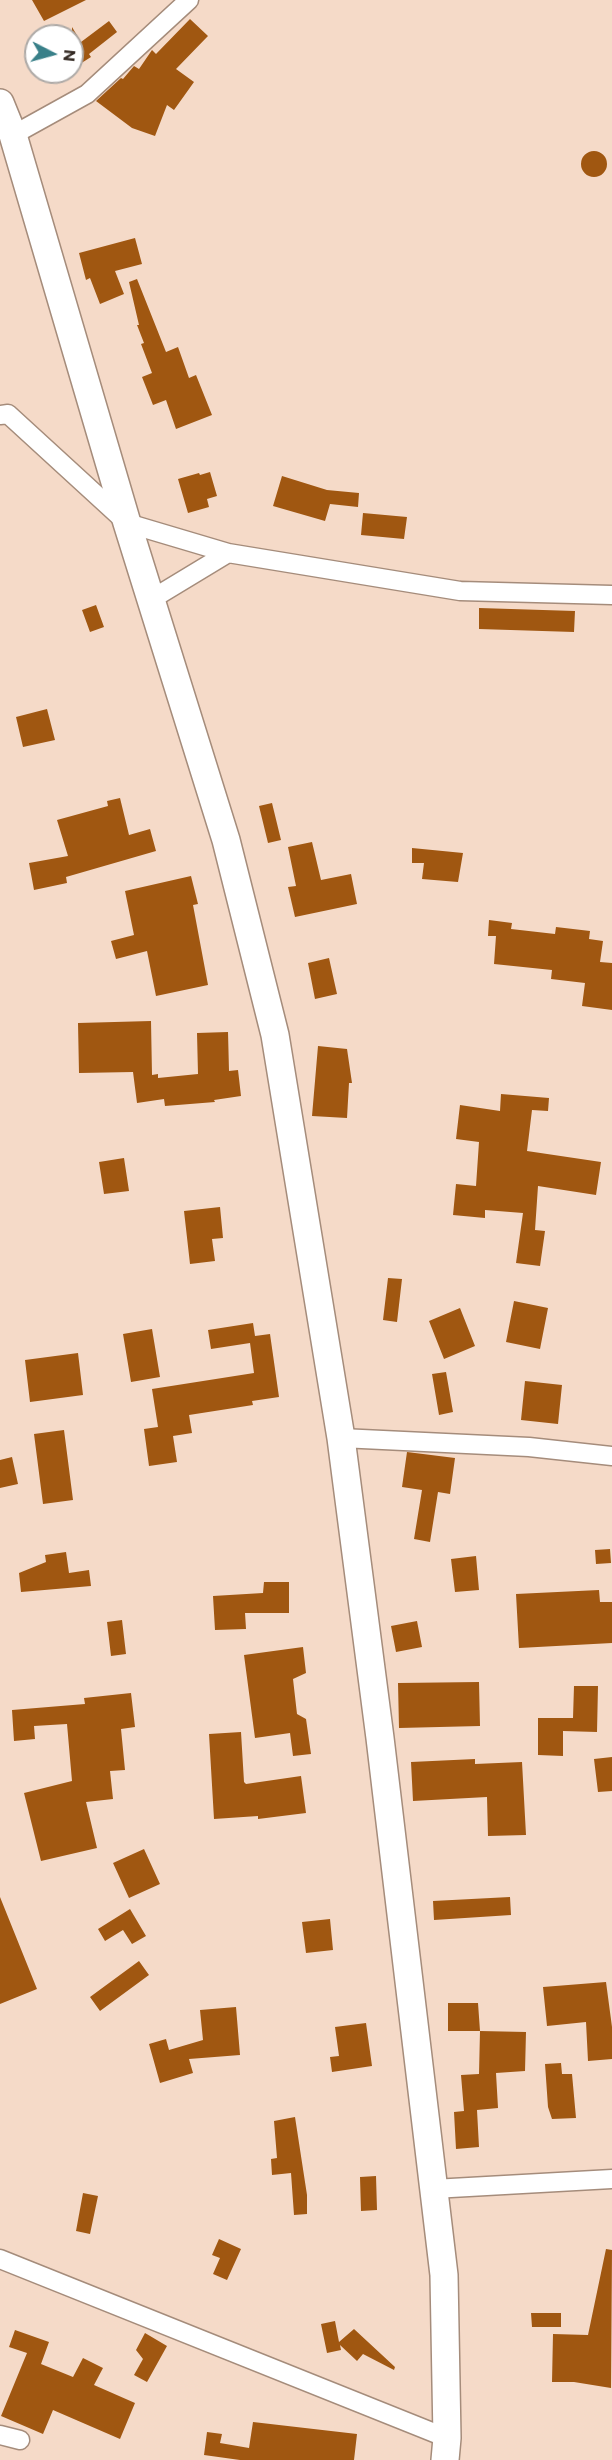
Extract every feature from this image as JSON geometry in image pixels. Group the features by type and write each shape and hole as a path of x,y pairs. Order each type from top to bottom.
{"main road":[{"path":"0,103 13,135 127,524 153,599 226,840 275,1035 341,1438 380,1738 444,2275 446,2449"}],"street":[{"path":"13,135 87,94 189,0"},
{"path":"3,411 127,524 228,554 460,591 612,596"},
{"path":"153,599 228,554"},
{"path":"341,1438 529,1447 612,1456"},
{"path":"434,2189 612,2179"},
{"path":"0,2259 446,2449"},
{"path":"0,2435 20,2440"}],"building":[{"path":"32,0 86,0 44,21"},
{"path":"190,19 208,36 176,69 194,82 174,110 167,105 155,136 132,128 96,101 121,78 123,79 134,66 139,69 152,50 156,54"},
{"path":"109,21 117,32 89,54 91,57 84,61 84,40"},
{"path":"594,151 603,155 607,164 603,173 594,177 585,173 581,164 585,155"},
{"path":"135,238 142,264 115,271 124,294 100,304 90,278 86,280 79,253"},
{"path":"137,279 166,352 178,347 189,378 196,375 212,415 176,429 166,400 153,405 142,377 152,373 141,344 144,343 137,325 139,325 129,282"},
{"path":"210,472 217,496 207,499 209,507 188,513 178,479"},
{"path":"282,476 327,490 359,493 358,507 330,504 325,521 273,506"},
{"path":"363,513 407,517 404,539 361,535"},
{"path":"96,605 104,627 90,632 82,610"},
{"path":"479,608 575,611 574,632 479,629"},
{"path":"47,709 55,740 23,747 16,717"},
{"path":"120,798 129,835 150,829 156,851 66,877 67,883 34,890 29,863 68,856 57,820 108,806 107,801"},
{"path":"272,803 281,840 268,843 259,806"},
{"path":"312,842 321,880 351,874 357,904 295,917 288,887 296,886 288,847"},
{"path":"412,848 463,853 458,882 422,879 424,863 412,863"},
{"path":"191,876 198,904 193,905 208,985 156,996 147,951 116,959 111,941 134,935 125,891"},
{"path":"489,920 512,923 511,929 555,934 556,927 590,931 589,939 603,941 600,962 612,963 612,1010 582,1006 585,983 551,979 552,970 494,964 496,936 488,936"},
{"path":"329,958 337,994 315,999 308,963"},
{"path":"151,1021 152,1075 158,1074 158,1078 198,1074 197,1033 228,1032 229,1071 238,1070 241,1096 214,1100 215,1102 165,1106 164,1099 137,1103 133,1072 79,1073 78,1023"},
{"path":"318,1046 347,1049 352,1083 349,1083 347,1118 312,1116"},
{"path":"501,1094 549,1098 548,1111 532,1110 527,1151 601,1162 596,1195 538,1186 535,1230 545,1231 540,1266 516,1263 523,1213 485,1210 485,1218 453,1215 456,1184 476,1186 479,1142 456,1139 460,1105 500,1111"},
{"path":"124,1158 129,1191 104,1194 99,1162"},
{"path":"220,1207 223,1238 212,1239 215,1261 190,1264 184,1211"},
{"path":"388,1278 402,1279 397,1322 383,1320"},
{"path":"514,1301 548,1308 540,1349 506,1342"},
{"path":"460,1308 475,1346 444,1359 429,1321"},
{"path":"253,1323 255,1336 270,1334 279,1397 252,1401 253,1405 189,1415 192,1433 173,1436 177,1462 149,1466 144,1429 158,1427 152,1389 254,1373 250,1343 211,1349 208,1330"},
{"path":"152,1329 160,1377 131,1382 123,1334"},
{"path":"78,1353 83,1395 30,1402 25,1360"},
{"path":"446,1372 453,1412 439,1415 432,1374"},
{"path":"525,1381 562,1385 558,1424 521,1420"},
{"path":"64,1430 73,1500 43,1504 34,1434"},
{"path":"407,1452 455,1458 450,1494 438,1492 430,1542 414,1539 422,1490 402,1487"},
{"path":"12,1457 18,1484 0,1488 0,1460"},
{"path":"610,1549 611,1563 596,1564 595,1550"},
{"path":"66,1552 69,1573 89,1570 91,1586 21,1592 19,1573 46,1562 45,1555"},
{"path":"476,1556 479,1590 455,1592 451,1559"},
{"path":"264,1582 289,1582 289,1613 245,1613 246,1629 215,1630 213,1596 263,1593"},
{"path":"599,1590 600,1602 612,1602 612,1643 519,1648 516,1594"},
{"path":"122,1620 126,1654 111,1656 107,1622"},
{"path":"417,1621 422,1647 396,1652 391,1626"},
{"path":"303,1647 306,1673 293,1679 297,1714 306,1719 311,1754 293,1756 290,1733 255,1738 244,1655"},
{"path":"479,1682 480,1726 399,1728 398,1683"},
{"path":"574,1686 598,1686 597,1732 563,1731 563,1756 538,1755 538,1718 573,1718"},
{"path":"131,1693 135,1727 121,1729 125,1770 110,1771 113,1799 86,1802 97,1848 41,1861 24,1793 72,1781 67,1724 34,1726 35,1739 14,1741 12,1710 85,1704 84,1698"},
{"path":"241,1732 244,1782 246,1784 301,1776 306,1813 258,1819 258,1816 214,1819 209,1734"},
{"path":"612,1757 612,1791 598,1792 594,1759"},
{"path":"475,1759 475,1764 522,1762 526,1835 488,1836 487,1797 413,1801 411,1762"},
{"path":"144,1849 160,1884 129,1898 113,1863"},
{"path":"0,1897 37,1989 0,2004"},
{"path":"510,1897 511,1915 434,1920 433,1901"},
{"path":"130,1909 146,1936 132,1944 123,1930 105,1941 98,1929"},
{"path":"330,1919 333,1950 306,1953 302,1922"},
{"path":"139,1961 149,1975 100,2011 90,1997"},
{"path":"606,1982 612,2027 612,2059 588,2061 586,2022 547,2026 543,1987"},
{"path":"448,2003 478,2003 480,2031 448,2031"},
{"path":"236,2007 240,2055 189,2059 193,2073 160,2083 149,2044 166,2039 169,2050 203,2040 200,2010"},
{"path":"366,2023 372,2066 332,2072 330,2057 339,2056 335,2027"},
{"path":"480,2031 526,2032 525,2071 496,2073 498,2108 477,2110 479,2147 456,2149 454,2112 464,2111 461,2075 479,2074"},
{"path":"561,2063 562,2074 572,2074 576,2118 552,2119 548,2107 545,2064"},
{"path":"295,2117 307,2195 307,2214 294,2215 291,2173 272,2175 271,2159 277,2158 274,2121"},
{"path":"376,2176 377,2210 361,2211 360,2177"},
{"path":"83,2193 98,2196 90,2234 76,2231"},
{"path":"219,2239 241,2249 227,2280 213,2274 220,2258 212,2255"},
{"path":"606,2249 612,2250 611,2388 574,2382 552,2382 553,2334 588,2335"},
{"path":"531,2313 561,2313 561,2327 532,2327"},
{"path":"335,2321 339,2342 354,2329 395,2367 394,2370 363,2354 357,2361 340,2345 341,2350 327,2353 321,2324"},
{"path":"15,2330 49,2342 41,2364 73,2377 83,2358 103,2368 94,2385 135,2403 120,2439 53,2410 43,2434 1,2416 27,2353 9,2347"},
{"path":"145,2333 167,2346 147,2382 134,2375 143,2359 136,2350"},
{"path":"253,2422 357,2434 354,2460 240,2460 204,2455 207,2432 222,2434 220,2443 249,2448"}]}
